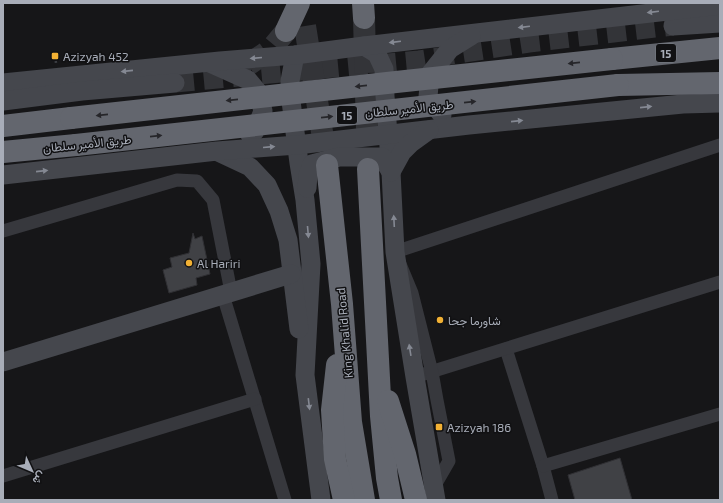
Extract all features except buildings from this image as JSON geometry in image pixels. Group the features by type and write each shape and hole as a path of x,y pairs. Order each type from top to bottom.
{"highway":[{"path":"296,28 300,3"},
{"name":"15","path":"3,126 396,82 720,48"},
{"name":"طريق الأمير سلطان","path":"3,152 618,85 720,83"},
{"name":"King Khalid Road","path":"327,165 342,304 351,422 364,500"},
{"path":"368,169 381,416 386,470 391,500"},
{"path":"342,304 332,410 336,459 344,500"},
{"path":"379,371 405,454 416,500"}],"street":[{"path":"3,83 295,55 720,5"},
{"path":"673,26 720,23"},
{"path":"469,125 442,116 428,97 430,74 450,49 476,33"},
{"path":"364,46 377,54 384,69 395,252 424,374 435,494"},
{"path":"295,55 290,81 291,101 305,200 311,264 305,375"},
{"path":"210,62 248,80 258,92 263,111 255,131 242,142 217,151"},
{"path":"3,100 175,83"},
{"path":"3,175 217,151 297,145 469,125 683,104 720,104"},
{"path":"391,172 402,152 411,143 429,130"},
{"path":"395,252 720,145"},
{"path":"217,151 250,167 268,185 279,211 288,240 321,500"},
{"path":"305,200 308,175 312,164 339,157 382,157 391,172"},
{"path":"3,231 177,180 197,181 213,200 227,294 255,399 285,500"},
{"path":"3,362 292,274"},
{"path":"424,374 720,282"},
{"path":"506,349 543,466 552,500"},
{"path":"3,476 255,399"},
{"path":"543,466 720,414"}],"tunnel":[{"path":"364,18 368,169"},
{"path":"305,26 327,163"},
{"path":"175,83 419,60 529,43 673,26"},
{"path":"248,65 271,49 286,31"}],"place":[{"name":"Azizyah 452","path":"55,56"},
{"name":"Al Hariri","path":"189,263"},
{"name":"شاورما جحا","path":"440,320"},
{"name":"Azizyah 186","path":"439,427"}]}
